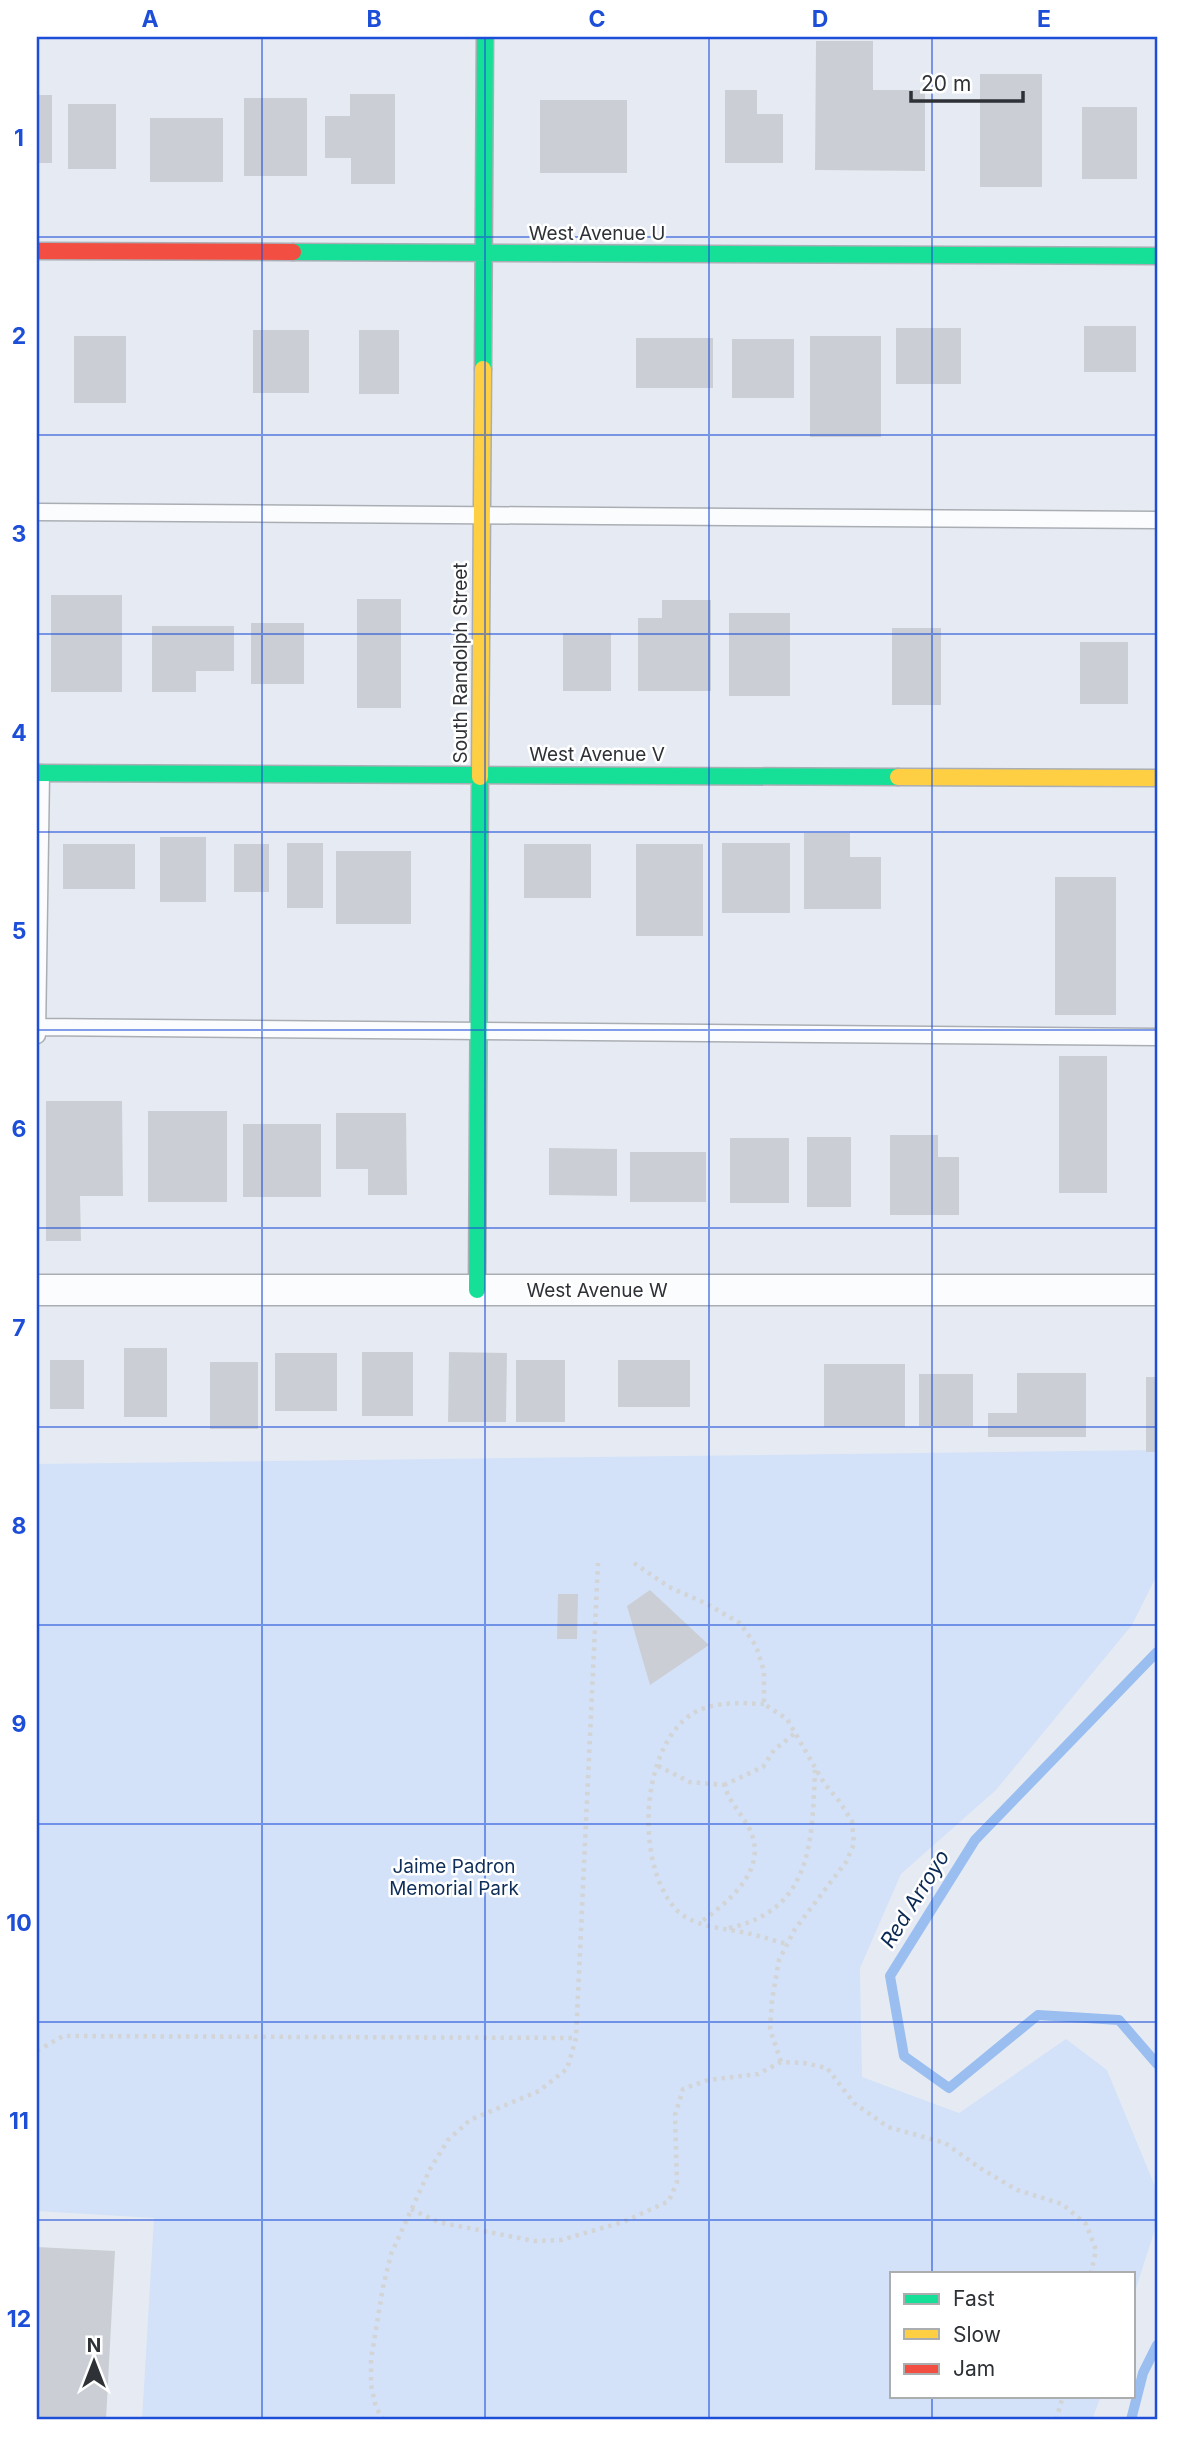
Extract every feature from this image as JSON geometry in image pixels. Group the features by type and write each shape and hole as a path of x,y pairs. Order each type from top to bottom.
{"street":[{"name":"South Randolph Street","path":"477,1290 485,37"},
{"name":"West Avenue U","path":"37,251 1157,256"},
{"name":"West Avenue V","path":"39,773 1157,778"},
{"name":"West Avenue W","path":"37,1290 1157,1290"}],"lane":[{"path":"37,512 1157,520"},
{"path":"37,1038 39,773"},
{"path":"37,1027 1157,1037"}],"path":[{"path":"384,2420 376,2408 371,2385 371,2359 391,2255 430,2169 448,2140 471,2120 539,2091 567,2069 576,2038 598,1563"},
{"path":"634,1563 669,1587 740,1623 756,1646 764,1671 764,1704"},
{"path":"780,2062 771,2029 772,2000 779,1960 788,1944 795,1929 846,1862 854,1844 852,1821 824,1783 787,1719 764,1704 725,1702 704,1708 683,1720 666,1743 648,1803 649,1844 659,1882 674,1907 700,1923 788,1944"},
{"path":"658,1766 690,1782 724,1785 762,1767 774,1750 795,1733"},
{"path":"725,1929 753,1923 774,1910 796,1884 809,1848 815,1766"},
{"path":"700,1923 729,1901 748,1877 754,1858 750,1829 730,1801 724,1785"},
{"path":"37,2051 63,2036 576,2038"},
{"path":"411,2209 438,2222 534,2241 561,2240 623,2222 669,2201 677,2182 675,2115 683,2089 708,2080 758,2074 780,2062 804,2063 827,2068 854,2103 888,2127 945,2143 1017,2190 1062,2204 1086,2224 1096,2250 1091,2272"},
{"path":"1056,2420 1062,2398"}],"green space":[{"name":"Jaime Padron Memorial Park","path":"1157,1450 1157,1575 1132,1625 996,1790 901,1874 860,1968 862,2077 959,2113 1066,2039 1107,2070 1157,2191 1157,2223 1134,2295 1134,2272 890,2272 890,2398 1100,2398 1092,2420 142,2420 154,2218 37,2211 37,1464"}],"building":[{"path":"816,41 873,41 873,90 925,90 925,171 815,170"},
{"path":"980,74 1042,74 1042,187 980,187"},
{"path":"725,90 757,90 757,114 783,114 783,163 725,163"},
{"path":"350,94 395,94 395,184 351,184 351,158 325,158 325,116 350,116"},
{"path":"37,95 52,95 52,163 37,163"},
{"path":"244,98 307,98 307,176 244,176"},
{"path":"540,100 627,100 627,173 540,173"},
{"path":"68,104 116,104 116,169 68,169"},
{"path":"1082,107 1137,107 1137,179 1082,179"},
{"path":"150,118 223,118 223,182 150,182"},
{"path":"1084,326 1136,326 1136,372 1084,372"},
{"path":"896,328 961,328 961,384 896,384"},
{"path":"253,330 309,330 309,393 253,393"},
{"path":"359,330 399,330 399,394 359,394"},
{"path":"74,336 126,336 126,403 74,403"},
{"path":"810,336 881,336 881,437 810,437"},
{"path":"636,338 713,338 713,388 636,388"},
{"path":"732,339 794,339 794,398 732,398"},
{"path":"51,595 122,595 122,692 51,692"},
{"path":"357,599 401,599 401,708 357,708"},
{"path":"662,600 711,600 711,691 638,691 638,618 662,618"},
{"path":"729,613 790,613 790,696 729,696"},
{"path":"251,623 304,623 304,684 251,684"},
{"path":"152,626 234,626 234,671 196,671 196,692 152,692"},
{"path":"892,628 941,628 941,705 892,705"},
{"path":"563,633 611,633 611,691 563,691"},
{"path":"1080,642 1128,642 1128,704 1080,704"},
{"path":"804,833 850,833 850,857 881,857 881,909 804,909"},
{"path":"160,837 206,837 206,902 160,902"},
{"path":"287,843 323,843 323,908 287,908"},
{"path":"722,843 790,843 790,913 722,913"},
{"path":"63,844 135,844 135,889 63,889"},
{"path":"234,844 269,844 269,892 234,892"},
{"path":"524,844 591,844 591,898 524,898"},
{"path":"636,844 703,844 703,936 636,936"},
{"path":"336,851 411,851 411,924 336,924"},
{"path":"1055,877 1116,877 1116,1015 1055,1015"},
{"path":"1059,1056 1107,1056 1107,1193 1059,1193"},
{"path":"46,1101 122,1101 123,1196 80,1196 81,1241 46,1241"},
{"path":"148,1111 227,1111 227,1202 148,1202"},
{"path":"336,1113 406,1113 407,1195 368,1195 368,1169 336,1169"},
{"path":"243,1124 321,1124 321,1197 243,1197"},
{"path":"890,1135 938,1135 938,1157 959,1157 959,1215 890,1215"},
{"path":"807,1137 851,1137 851,1207 807,1207"},
{"path":"730,1138 789,1138 789,1203 730,1203"},
{"path":"549,1148 617,1149 617,1196 549,1195"},
{"path":"630,1152 706,1152 706,1202 630,1202"},
{"path":"124,1348 167,1348 167,1417 124,1417"},
{"path":"362,1352 413,1352 413,1416 362,1416"},
{"path":"449,1352 507,1353 506,1422 448,1422"},
{"path":"275,1353 337,1353 337,1411 275,1411"},
{"path":"50,1360 84,1360 84,1409 50,1409"},
{"path":"516,1360 565,1360 565,1422 516,1422"},
{"path":"618,1360 690,1360 690,1407 618,1407"},
{"path":"210,1362 258,1362 258,1429 210,1429"},
{"path":"824,1364 905,1364 905,1427 824,1427"},
{"path":"1017,1373 1086,1373 1086,1437 988,1437 988,1413 1017,1413"},
{"path":"919,1374 973,1374 973,1426 919,1426"},
{"path":"1146,1377 1157,1377 1157,1452 1146,1452"},
{"path":"650,1590 709,1645 650,1685 627,1606"},
{"path":"558,1594 578,1594 577,1639 557,1639"},
{"path":"37,2247 115,2251 106,2420 37,2420"}],"waterway":[{"name":"Red Arroyo","path":"1157,1652 975,1840 890,1976 904,2056 949,2088 1038,2015 1119,2020 1157,2064"},
{"name":"Red Arroyo","path":"1131,2420 1143,2373 1157,2345"}],"traffic: fast":[{"path":"483,369 485,37"},
{"path":"293,252 1157,256"},
{"path":"37,773 898,777"},
{"path":"477,1290 480,777"}],"traffic: slow":[{"path":"480,777 483,369"},
{"path":"898,777 1157,778"}],"traffic: jam":[{"path":"37,251 293,252"}]}
